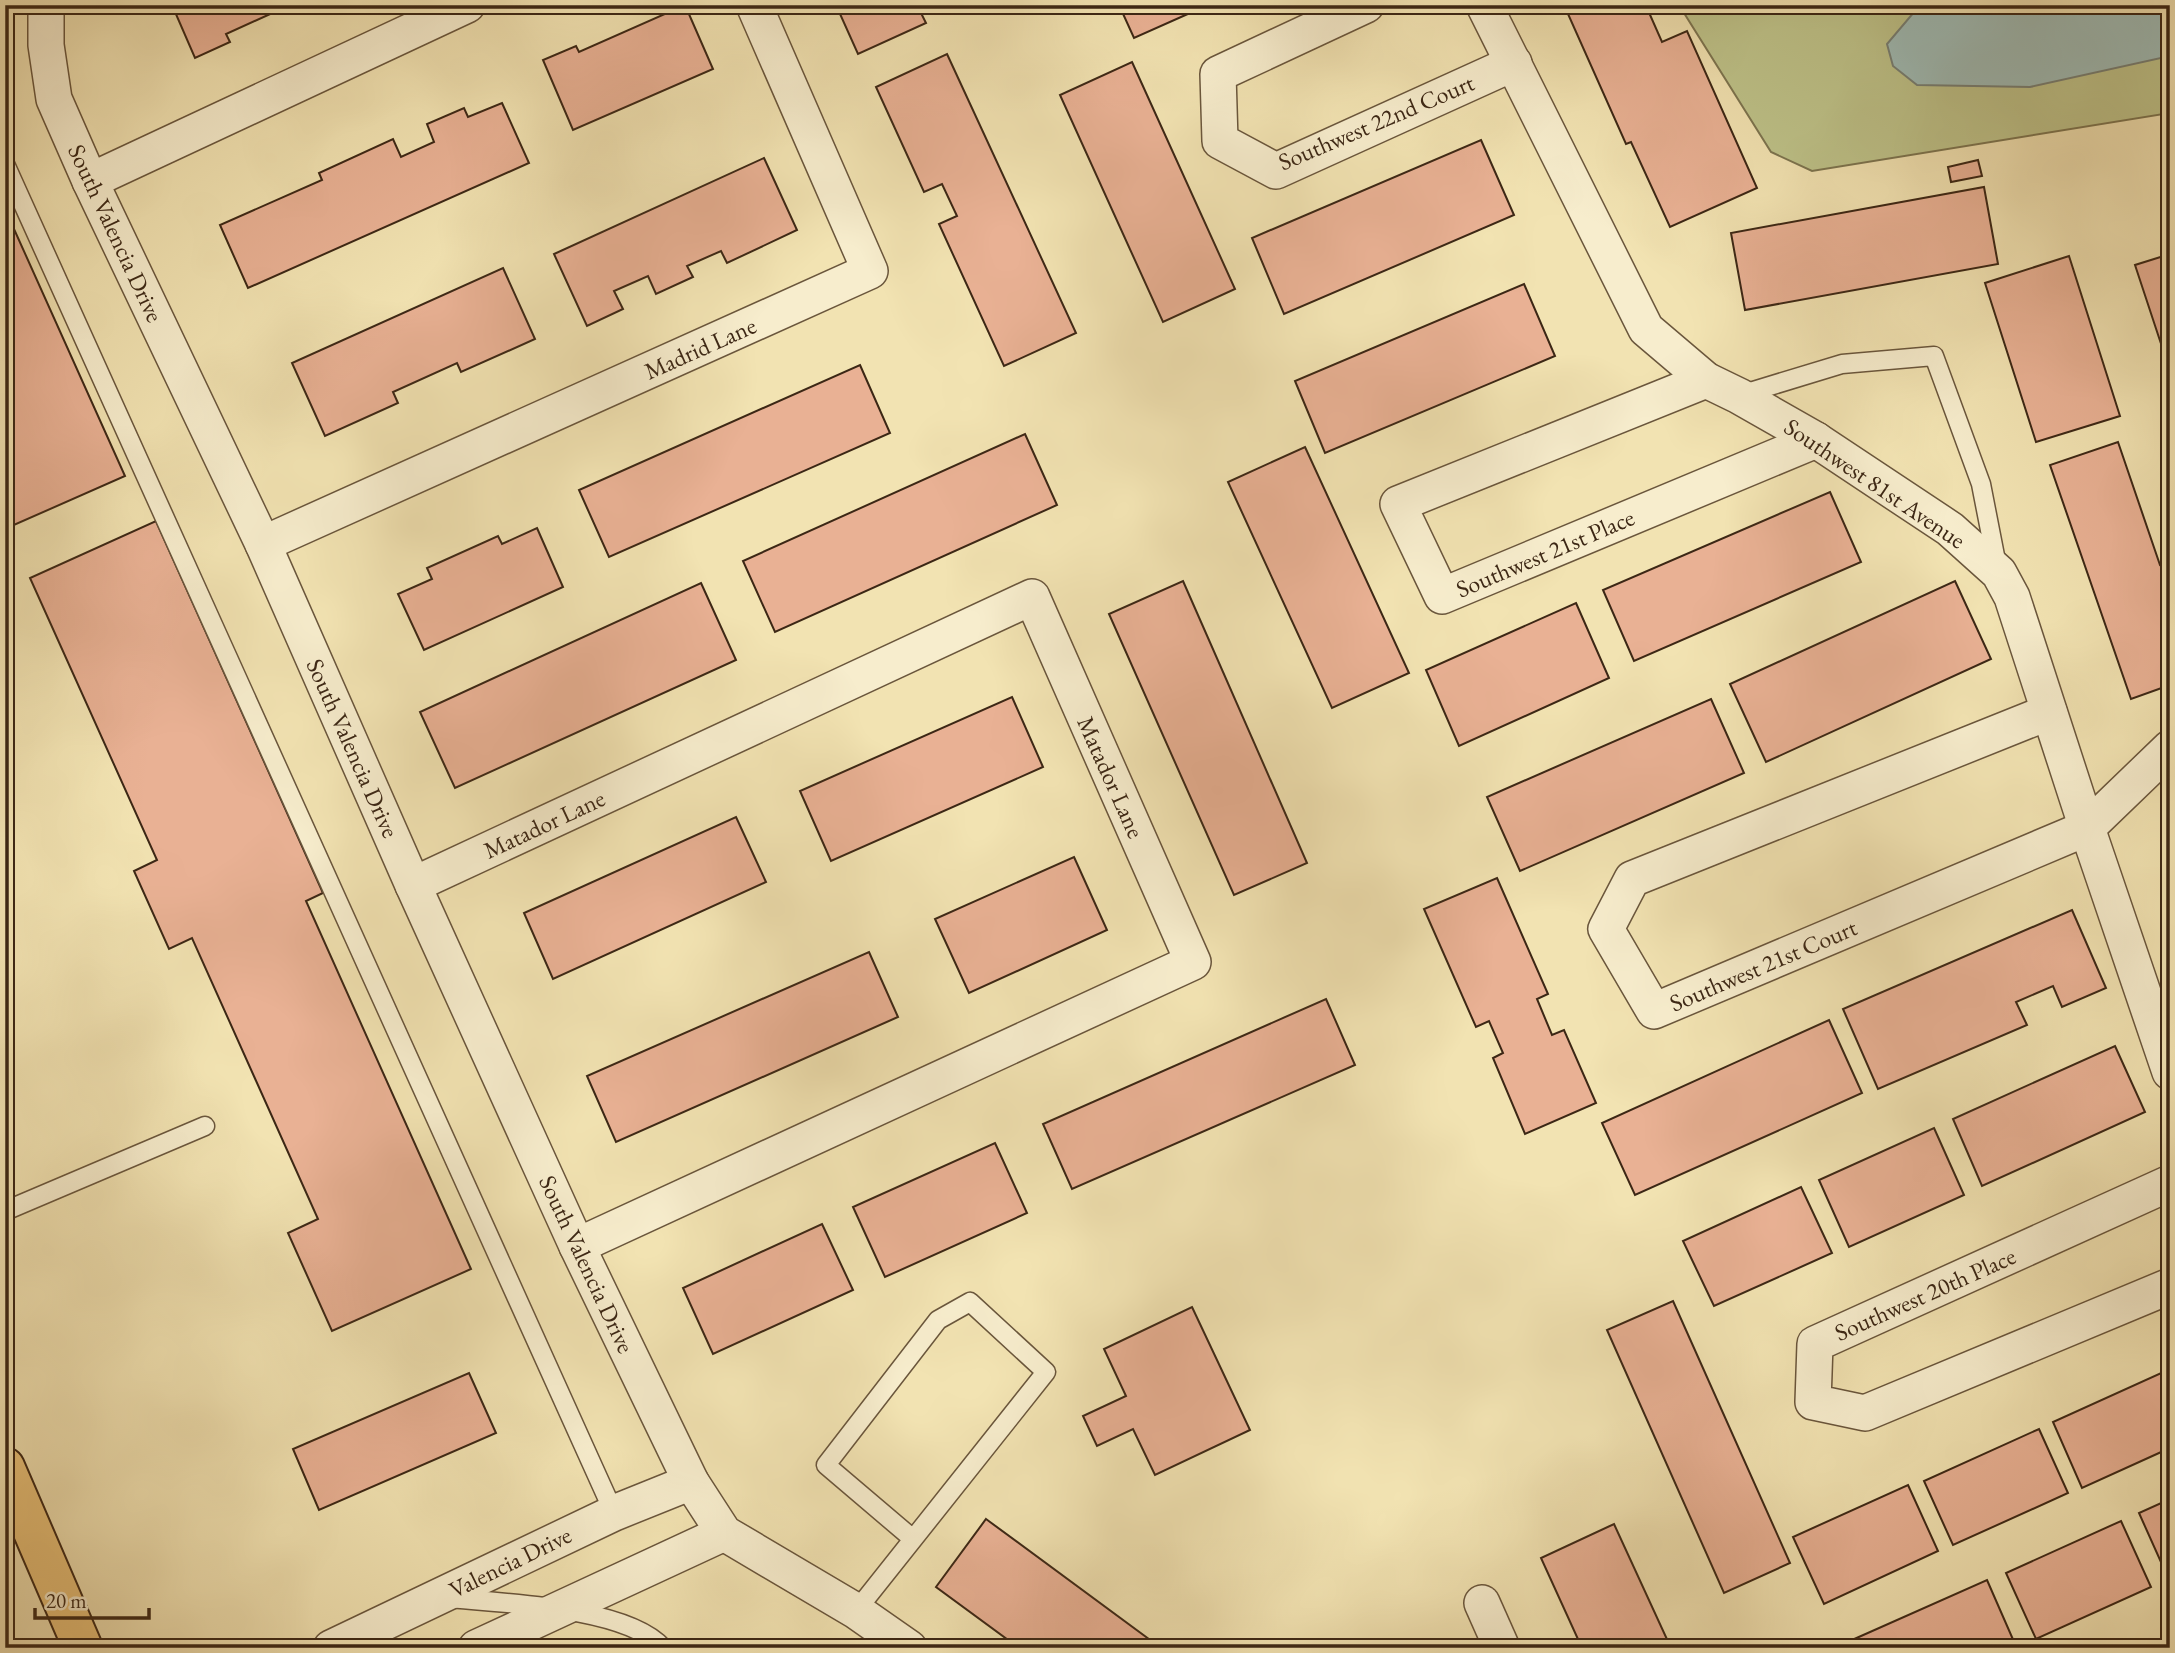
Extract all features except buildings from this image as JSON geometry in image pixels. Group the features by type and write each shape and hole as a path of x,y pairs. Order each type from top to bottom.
{"main road":[{"path":"5,1467 83,1648"}],"street":[{"name":"South Valencia Drive","path":"46,5 46,45 54,99 90,181 264,544 413,885 577,1246 691,1482 724,1533"},
{"path":"90,181 467,5"},
{"name":"Madrid Lane","path":"264,544 870,271 754,5"},
{"name":"Southwest 22nd Court","path":"1366,5 1218,74 1220,141 1276,171 1514,63"},
{"name":"Southwest 81st Avenue","path":"1485,5 1646,329 1706,380 1816,440 1950,529 1999,573 2012,597 2170,1072"},
{"name":"Southwest 21st Place","path":"1706,380 1398,504 1442,596 1816,440"},
{"name":"Matador Lane","path":"413,885 1031,597 1193,962 577,1246"},
{"name":"Southwest 21st Court","path":"2049,712 1632,879 1606,929 1654,1011 2087,828 2170,748"},
{"name":"Southwest 20th Place","path":"2170,1183 1815,1344 1813,1402 1865,1413 2170,1286"},
{"name":"Valencia Drive","path":"331,1648 614,1513 691,1482"},
{"path":"476,1648 724,1533 856,1611 909,1648"},
{"path":"1482,1603 1502,1648"}],"lane":[{"path":"5,164 614,1513"},
{"path":"1739,396 1842,364 1934,356 1981,484 1999,573"},
{"path":"5,1211 205,1126"},
{"path":"856,1611 1046,1372 970,1302 938,1320 826,1465 913,1539"},
{"path":"438,1597 559,1609 607,1619 634,1628 663,1648"}],"green space":[{"path":"1679,5 2170,5 2170,113 1812,171 1771,152"}],"water":[{"path":"1920,5 2170,5 2170,56 2030,87 1917,85 1893,66 1887,44"}]}
